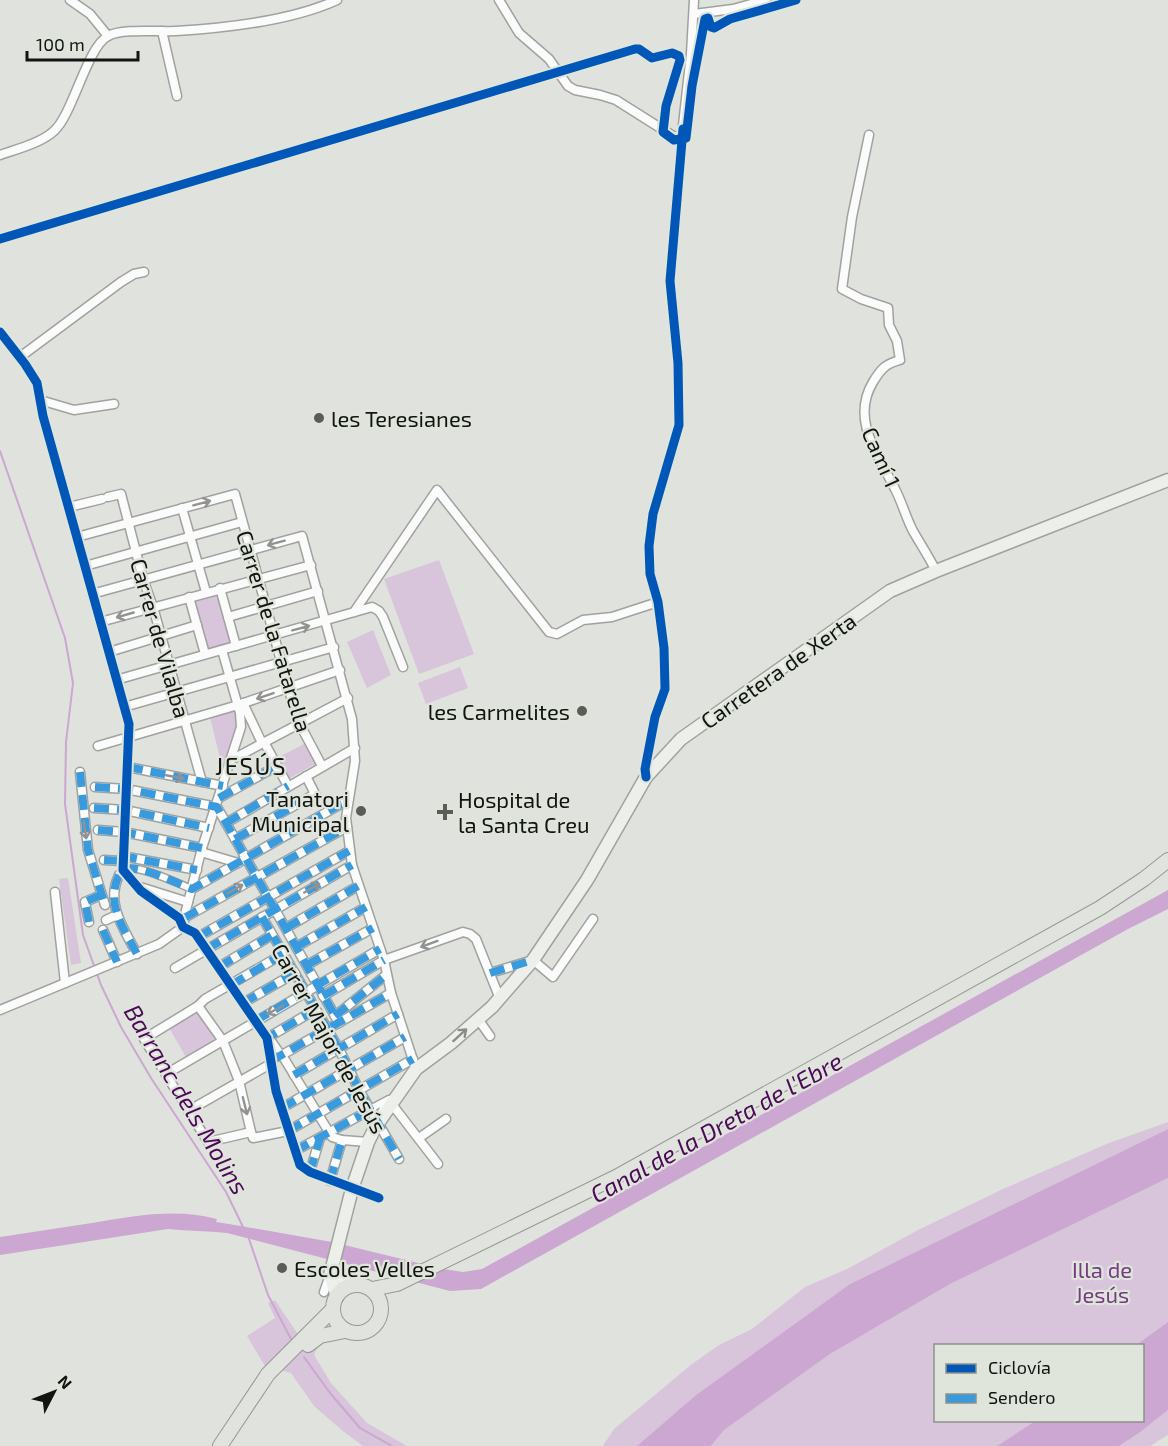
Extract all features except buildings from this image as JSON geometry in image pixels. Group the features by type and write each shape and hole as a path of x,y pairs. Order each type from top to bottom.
{"main road":[{"name":"Carretera de Xerta","path":"414,1064 451,1043 500,999 533,960 587,880 646,777 681,739 890,591 1168,480"},
{"path":"372,1290 399,1283 616,1177 708,1128 1100,908 1168,860"},
{"path":"345,1331 336,1322 332,1298 338,1245 352,1190 368,1142 390,1101 414,1064"},
{"path":"334,1269 353,1285"},
{"path":"382,1308 399,1283"},
{"path":"220,1446 268,1374 332,1298 353,1285 366,1286 372,1290 382,1308 381,1317 371,1330 358,1334 345,1331 320,1336 300,1352 276,1377 230,1446"}],"street":[{"path":"70,0 90,14 108,36"},
{"path":"305,0 305,12"},
{"path":"0,155 46,137 55,131 97,49 108,36 123,32 231,26 305,12 337,0"},
{"path":"499,0 519,33 549,59 568,86 575,90 600,94 616,100 673,136 682,137"},
{"path":"646,777 645,769 655,717 665,689 666,670 658,602 650,574 649,546 653,514 679,424 678,363 670,281 694,0"},
{"path":"694,14 733,9 766,0"},
{"path":"162,31 177,96"},
{"name":"Camí 1","path":"869,135 852,217 842,289 861,299 888,308 889,325 897,341 900,360 886,364 874,381 867,393 864,414 877,458 895,488 912,530 936,571"},
{"path":"20,357 122,282 134,274 144,272"},
{"path":"0,332 37,383 92,594 129,724 122,866 114,891 117,915 137,954"},
{"path":"40,400 74,410 114,404"},
{"path":"354,612 436,490 549,632 557,634 583,620 612,617 658,602"},
{"name":"Carrer de Vilalba","path":"69,507 121,494 143,579 202,782"},
{"name":"Carrer de la Fatarella","path":"182,508 235,494 299,723 322,766"},
{"path":"77,537 182,508 206,592"},
{"path":"85,566 242,522"},
{"path":"92,594 302,536 348,698 355,748 354,773 346,827 349,851 414,1064 359,1090 288,1131 253,1138 239,1082 223,1041 198,1006"},
{"path":"100,622 311,565"},
{"path":"220,588 236,646"},
{"path":"228,617 318,591"},
{"path":"189,597 205,654"},
{"path":"116,680 372,607 379,611 403,667"},
{"path":"109,652 197,625"},
{"path":"124,707 334,647"},
{"path":"222,650 240,704 288,786"},
{"path":"98,746 240,704 340,670"},
{"path":"231,760 348,698"},
{"path":"184,922 202,850 241,728 240,704"},
{"path":"226,823 355,748"},
{"path":"94,787 126,789 218,802 277,766"},
{"path":"128,767 223,786"},
{"path":"80,772 88,850 105,905"},
{"path":"235,839 315,794 306,776"},
{"path":"218,802 242,860 257,877 337,1020"},
{"path":"104,860 192,889 341,804 348,804"},
{"path":"93,808 125,810 209,828"},
{"path":"0,1010 159,944 184,922 257,877 346,827"},
{"path":"98,830 124,832 242,860"},
{"path":"198,936 349,851"},
{"path":"175,968 352,865"},
{"path":"122,866 197,870"},
{"path":"122,866 136,886 184,922 198,936 255,1021 282,1055 332,1137 368,1142"},
{"path":"136,886 188,902"},
{"path":"286,928 358,886"},
{"path":"55,892 65,983"},
{"path":"89,922 85,902 101,895"},
{"path":"296,947 366,907"},
{"path":"106,920 117,915"},
{"name":"Carrer Major de Jesús","path":"262,917 350,1068 359,1090 399,1159"},
{"path":"490,973 533,960 553,977 594,919"},
{"path":"307,965 373,928"},
{"path":"103,930 117,962"},
{"path":"323,996 384,960 463,932 474,936 500,999"},
{"path":"219,967 272,935"},
{"path":"166,1074 380,949"},
{"path":"251,1132 208,1142 144,1039 198,1006 205,999 283,954"},
{"path":"243,1003 295,973"},
{"path":"188,1111 328,1030 386,975"},
{"path":"337,1020 391,993"},
{"path":"267,1038 315,1010"},
{"path":"294,1075 398,1014"},
{"path":"478,1019 490,1036"},
{"path":"282,1108 405,1037"},
{"path":"267,1038 282,1108 300,1165 310,1172 352,1190 379,1198"},
{"path":"390,1101 438,1164"},
{"path":"295,1151 370,1110"},
{"path":"419,1138 446,1119"},
{"path":"310,1172 320,1138"},
{"path":"330,1180 342,1140"}],"green space":[{"path":"439,560 474,654 419,674 384,579"},
{"path":"218,593 232,644 208,650 194,601"},
{"path":"373,630 391,675 367,688 347,642"},
{"path":"460,667 468,688 426,704 418,683"},
{"path":"235,710 239,721 223,771 210,717"},
{"path":"306,743 317,763 288,779 277,758"},
{"path":"68,878 81,963 71,965 59,879"},
{"path":"192,1011 199,1013 214,1037 213,1042 186,1057 168,1026"},
{"path":"1168,1122 1168,1129 850,1284 696,1395 637,1446 603,1446 614,1429 692,1364 719,1345 752,1329 805,1287 847,1269 918,1230 1003,1189 1109,1143"},
{"name":"Illa de Jesús","path":"1168,1178 1168,1322 1137,1344 934,1344 934,1422 1033,1422 997,1446 711,1446 724,1430 830,1354 950,1284"},
{"path":"275,1300 297,1333 319,1343 314,1355 331,1383 367,1423 407,1446 363,1446 314,1406 291,1373 265,1366 247,1336 275,1318 268,1303"},
{"path":"1168,1410 1168,1435 1150,1446 1119,1446 1139,1433"}],"shaded area":[{"path":"1168,890 1168,909 1128,929 481,1289 450,1291 227,1233 168,1229 0,1255 0,1237 139,1216 186,1214 217,1219 216,1222 332,1242 443,1269 463,1272 482,1269"},
{"path":"1168,1129 1168,1178 950,1284 830,1354 724,1430 711,1446 637,1446 696,1395 850,1284"},
{"path":"1168,1322 1168,1410 1139,1433 1119,1446 997,1446 1033,1422 1144,1422 1144,1344 1137,1344"}],"waterway":[{"name":"Barranc dels Molins","path":"0,451 65,638 73,683 66,742 65,804 83,935 101,985 121,1027 151,1078 226,1192 244,1229"},
{"name":"Barranc dels Molins","path":"249,1239 268,1295 291,1339"},
{"name":"Barranc dels Molins","path":"304,1357 330,1393 360,1428 392,1446"}],"marked path":[{"path":"219,798 277,766"},
{"path":"128,767 223,786"},
{"path":"80,772 88,850 105,905"},
{"path":"226,823 288,786"},
{"path":"95,787 126,789 217,807 339,1023"},
{"path":"235,839 301,802"},
{"path":"123,870 147,871 192,889 348,802"},
{"path":"94,808 125,810 209,828"},
{"path":"184,918 347,827"},
{"path":"98,830 124,832 202,848"},
{"path":"198,937 349,851"},
{"path":"122,856 197,870"},
{"path":"104,860 122,861"},
{"path":"207,949 352,865"},
{"path":"119,875 115,886 115,906 122,926 137,954"},
{"path":"286,928 358,886"},
{"path":"89,922 85,902 101,895"},
{"path":"296,947 366,907"},
{"path":"262,917 339,1049 359,1090 399,1159"},
{"path":"307,965 373,928"},
{"path":"103,930 117,962"},
{"path":"219,967 272,935"},
{"path":"255,1021 380,949"},
{"path":"231,985 283,954"},
{"path":"323,996 384,960"},
{"path":"490,973 533,960"},
{"path":"243,1003 295,973"},
{"path":"335,1016 386,975"},
{"path":"271,1061 391,993"},
{"path":"271,1040 267,1038 315,1010"},
{"path":"294,1075 398,1014"},
{"path":"282,1108 405,1037"},
{"path":"288,1131 413,1059"},
{"path":"295,1151 370,1110"},
{"path":"310,1172 320,1138"},
{"path":"330,1181 342,1140"}],"cycle path":[{"path":"0,239 635,49 639,49 652,58 672,53 679,56 680,60 666,106 663,132 674,140 686,138 692,86 705,19 708,18 711,27 714,28 730,19 796,0"},
{"path":"646,777 645,769 655,717 665,689 664,648 658,602 650,574 649,546 653,514 679,425 678,363 670,281 683,129"},
{"path":"0,332 37,383 43,416 129,724 123,870 141,891 179,918 183,927 195,933 267,1038 276,1091 300,1165 310,1172 379,1198"}],"place":[{"name":"les Teresianes","path":"319,418"},
{"name":"les Carmelites","path":"582,711"},
{"name":"Tanatori Municipal","path":"361,811"},
{"name":"Hospital de la Santa Creu","path":"445,812"},
{"name":"Escoles Velles","path":"282,1268"}],"district":[{"name":"JESÚS","path":"251,765"}],"water label":[{"name":"Canal de la Dreta de l'Ebre","path":"716,1127"}]}
